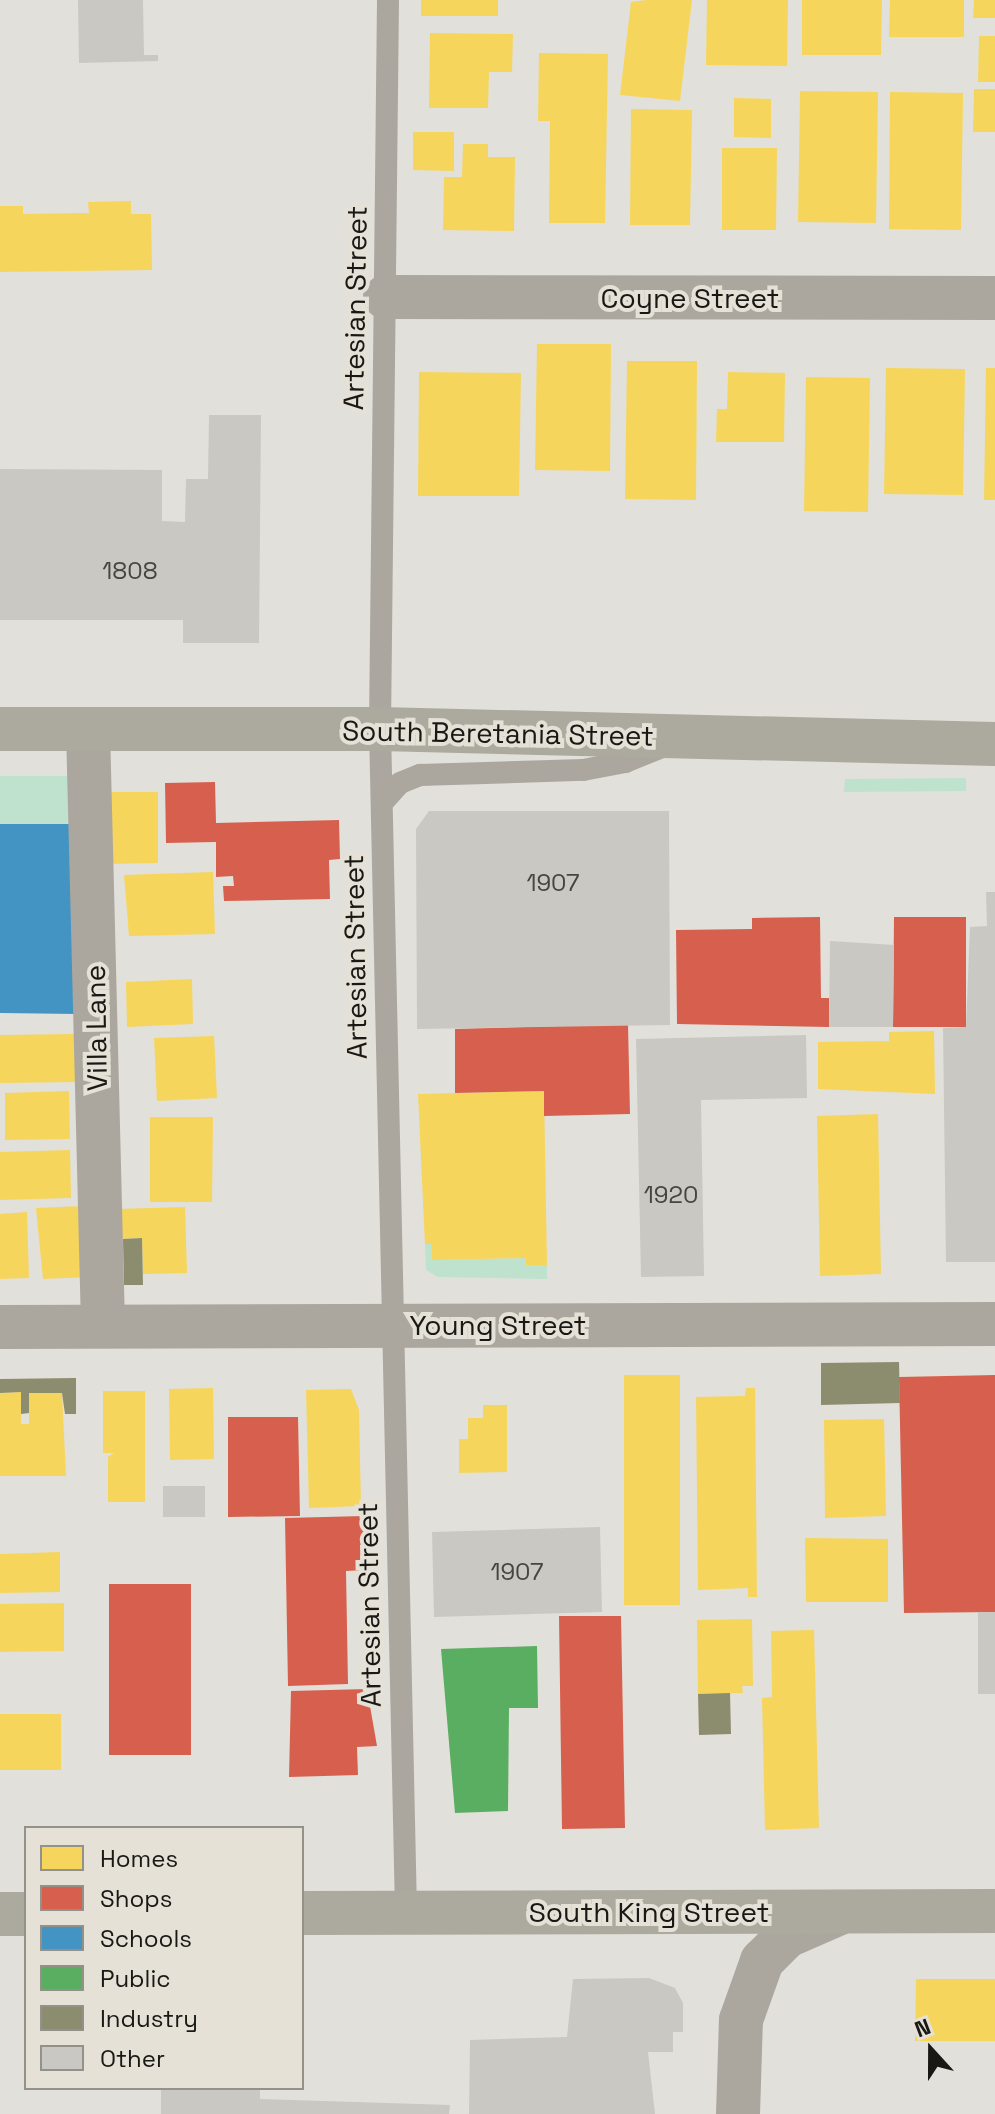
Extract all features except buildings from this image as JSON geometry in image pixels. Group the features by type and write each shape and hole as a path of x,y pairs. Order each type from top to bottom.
{"main road":[{"name":"South Beretania Street","path":"0,729 380,729 995,744"},
{"name":"South King Street","path":"304,1913 995,1911"},
{"path":"0,1914 24,1914"}],"street":[{"name":"Coyne Street","path":"385,297 995,298"},
{"name":"Villa Lane","path":"88,729 103,1326"},
{"name":"Young Street","path":"0,1327 995,1324"},
{"path":"738,2114 741,2020 762,1961 787,1936 842,1912"}],"lane":[{"name":"Artesian Street","path":"388,0 380,729 406,1913"},
{"path":"383,802 400,783 420,775 594,768 683,738"}],"green space":[{"path":"0,776 77,776 77,824 0,824"},
{"path":"966,778 966,791 844,792 845,779"},
{"path":"425,1244 431,1244 432,1260 526,1258 526,1265 547,1265 547,1279 438,1277 426,1270"}]}
